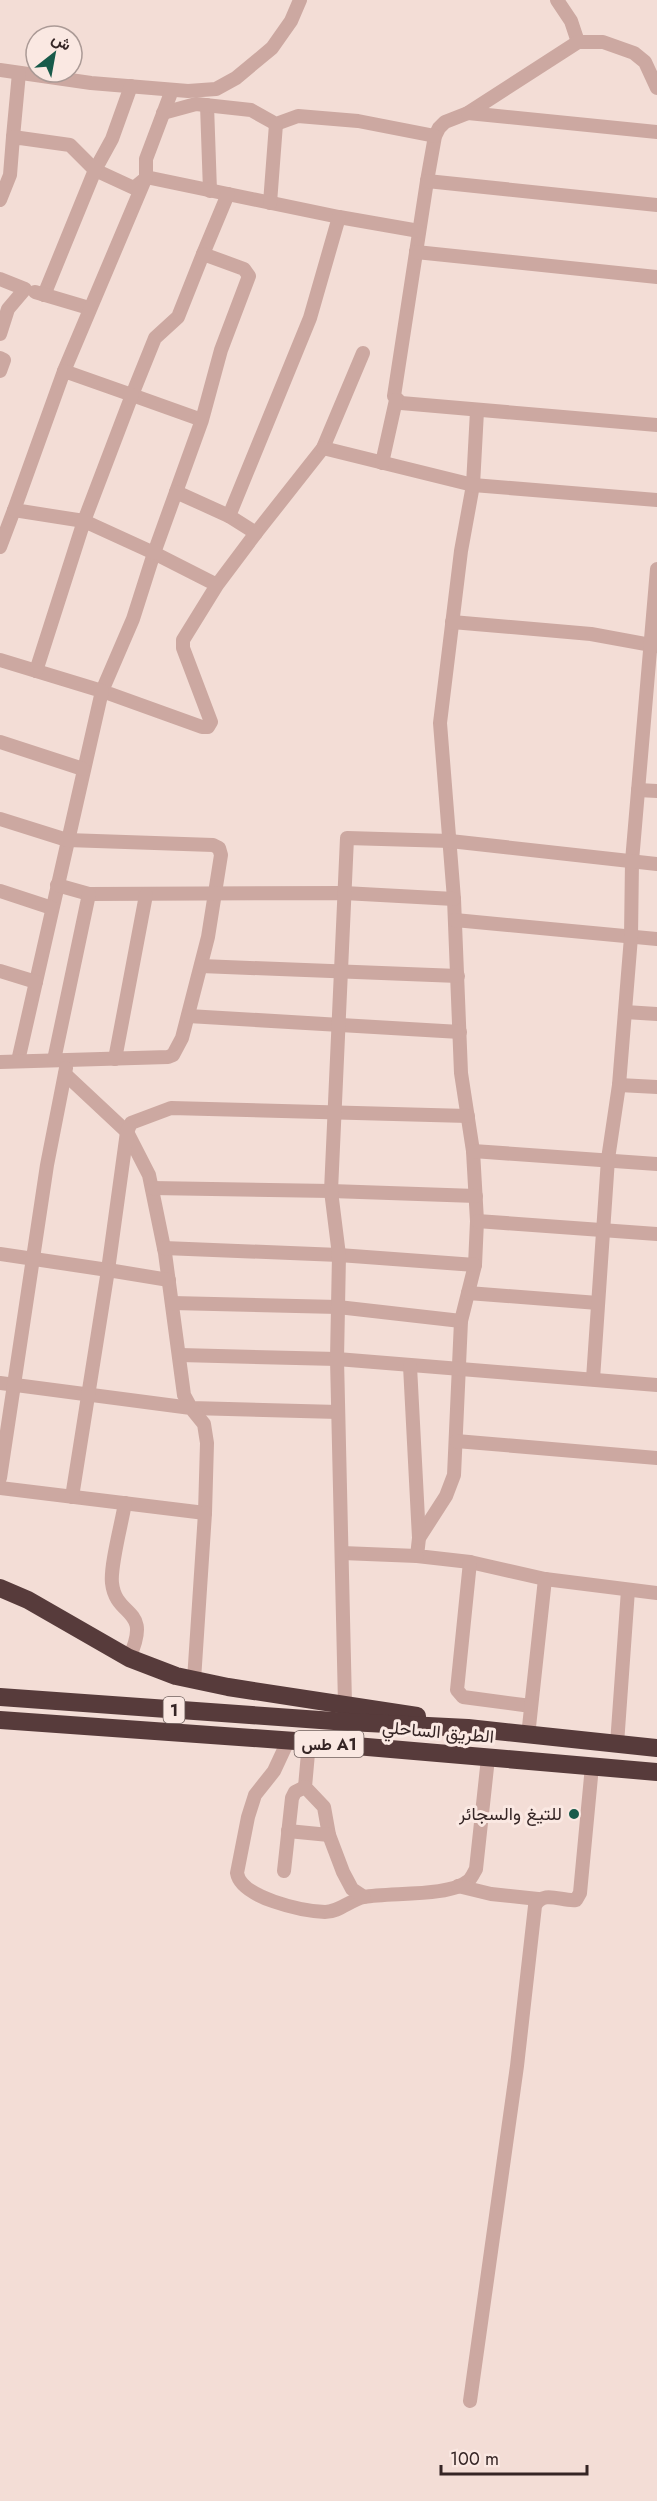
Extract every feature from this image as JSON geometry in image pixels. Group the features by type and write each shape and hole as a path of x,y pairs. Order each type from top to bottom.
{"highway":[{"path":"0,1588 28,1600 129,1658 176,1676 346,1713"},
{"name":"1","path":"0,1698 346,1713"},
{"name":"الطريق الساحلي","path":"346,1713 417,1716 468,1728 657,1748"},
{"name":"الطريق الساحلي","path":"0,1720 309,1742 657,1773"}],"street":[{"path":"0,70 172,90 216,89 236,78 272,48 291,21 300,0"},
{"path":"557,0 571,21 578,42"},
{"path":"382,463 396,400 394,396 435,136 445,122 468,114 578,42 603,42 634,53 645,62 657,88"},
{"path":"0,200 10,175 20,73"},
{"path":"44,295 95,170 112,139 131,86"},
{"path":"0,547 89,308 147,177 146,159 172,90"},
{"path":"163,113 196,104 251,110 276,124 298,116 358,121 435,136"},
{"path":"207,105 210,190"},
{"path":"468,114 657,132"},
{"path":"270,203 276,124"},
{"path":"13,136 70,145 95,170 134,188 147,177"},
{"path":"147,177 339,217 419,231"},
{"path":"427,181 657,205"},
{"path":"36,671 84,521 132,395 155,339 178,317 228,194"},
{"path":"229,516 310,318 339,217"},
{"path":"416,252 657,277"},
{"path":"18,1061 102,691 133,619 202,420 221,350 249,276 244,269 203,254"},
{"path":"0,279 89,308"},
{"path":"0,334 8,309 25,289"},
{"path":"0,660 102,691 202,727 208,727 211,722 183,648 183,640 217,585 323,448 363,353"},
{"path":"0,358 4,360 0,371"},
{"path":"64,371 202,420"},
{"path":"396,400 401,403 477,411 657,425"},
{"path":"419,1538 446,1496 454,1475 461,1321 475,1265 476,1196 473,1151 461,1073 454,899 440,723 461,550 473,485 477,411"},
{"path":"323,448 473,485 657,500"},
{"path":"176,492 229,516 256,533"},
{"path":"14,510 84,521 217,585"},
{"path":"593,1379 608,1160 619,1085 631,937 632,861 638,790 650,717 657,569"},
{"path":"452,622 591,634 654,646"},
{"path":"0,742 83,769"},
{"path":"638,790 657,791"},
{"path":"0,819 67,840 213,845 219,848 221,855 208,937 182,1038 173,1055 168,1058 115,1059 62,1065 18,1061 0,1062"},
{"path":"346,1713 337,1359 339,1255 331,1191 346,838 450,841 657,864"},
{"path":"57,885 89,894 344,893 454,899"},
{"path":"0,891 52,908"},
{"path":"0,1478 7,1384 32,1258 89,894"},
{"path":"115,1059 146,895"},
{"path":"455,920 657,939"},
{"path":"201,966 458,976"},
{"path":"0,971 36,982"},
{"path":"625,1012 657,1014"},
{"path":"188,1016 460,1032"},
{"path":"62,1065 127,1132 149,1175 164,1248 184,1395 204,1424 207,1443 205,1514 194,1680"},
{"path":"619,1085 657,1087"},
{"path":"72,1497 127,1132 131,1123 171,1108 468,1116"},
{"path":"473,1151 657,1164"},
{"path":"152,1188 476,1196"},
{"path":"477,1221 603,1228 657,1234"},
{"path":"164,1248 339,1255 475,1265"},
{"path":"0,1254 169,1280"},
{"path":"468,1293 598,1303"},
{"path":"172,1303 338,1307 461,1321"},
{"path":"180,1355 337,1359 657,1384"},
{"path":"411,1366 419,1538 417,1556"},
{"path":"7,1384 191,1408 338,1412"},
{"path":"456,1441 657,1458"},
{"path":"0,1488 205,1514"},
{"path":"125,1503 112,1580 114,1594 138,1624 137,1640 129,1658"},
{"path":"342,1553 417,1556 470,1562 545,1579 657,1593"},
{"path":"470,1562 457,1690 463,1697 531,1706"},
{"path":"528,1736 545,1579"},
{"path":"617,1744 628,1590"},
{"path":"288,1741 282,1758 252,1803 237,1873 238,1880 243,1887 255,1894 289,1905 323,1912 337,1910 347,1903 364,1898 448,1889 468,1881 476,1869 488,1758"},
{"path":"309,1742 305,1786 324,1807 328,1835 352,1890 364,1898"},
{"path":"458,1886 491,1894 538,1899 544,1896 576,1899 580,1893 592,1766"},
{"path":"284,1871 292,1798 295,1792 305,1786"},
{"path":"288,1831 328,1835"},
{"path":"470,2401 517,2066 535,1906 538,1899"}],"place":[{"name":"للتيغ والسجائر","path":"574,1814"}]}
